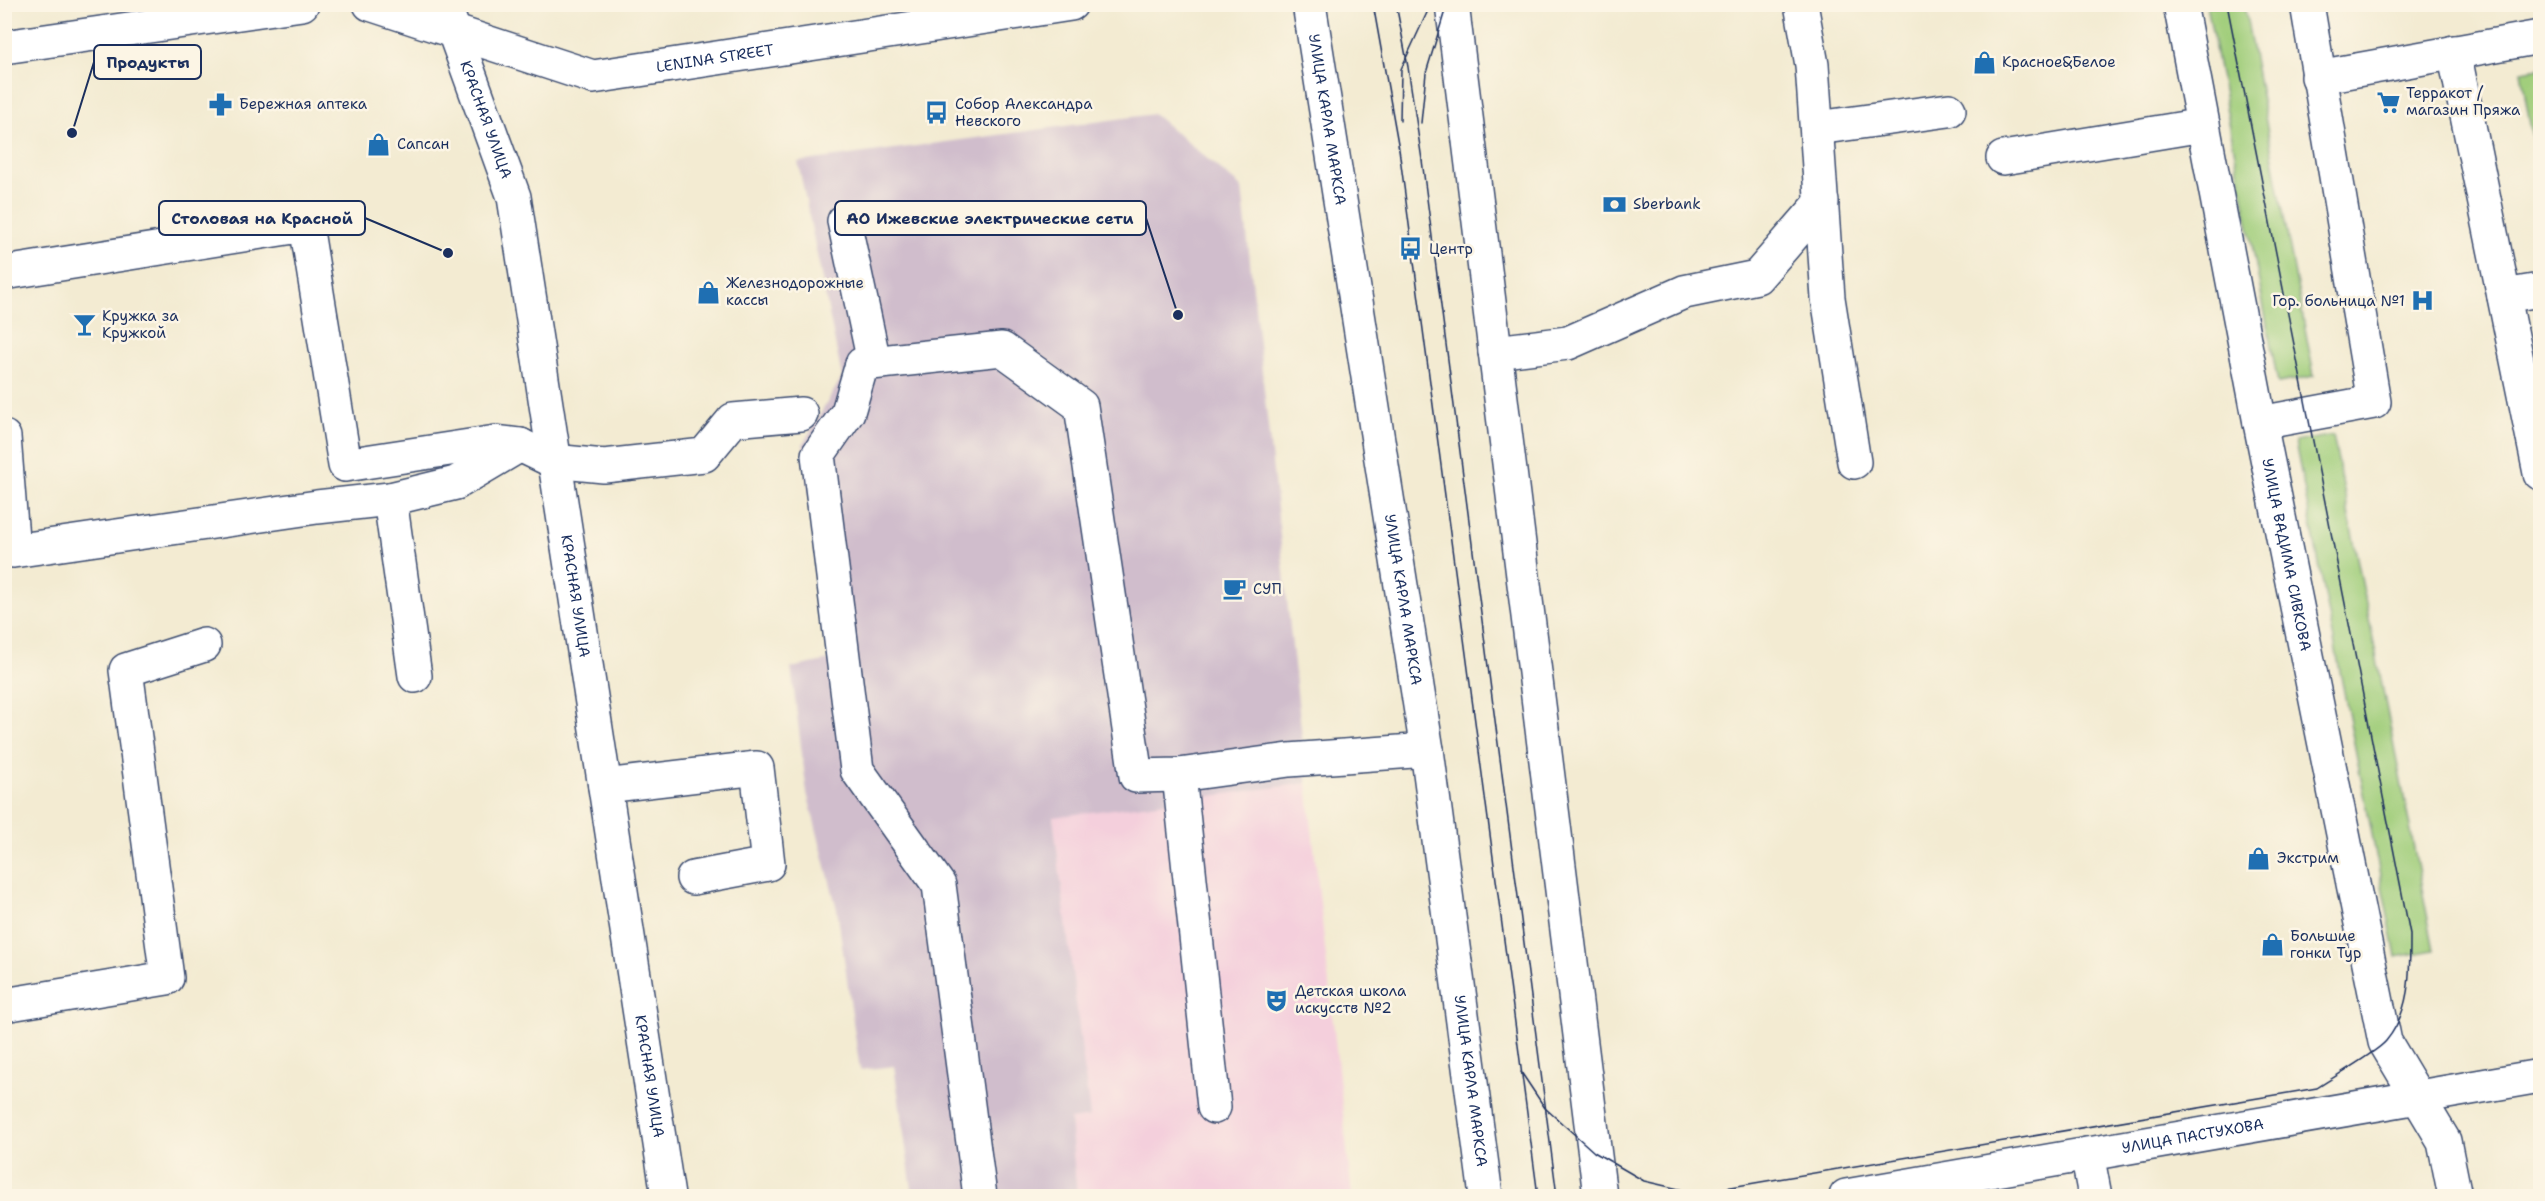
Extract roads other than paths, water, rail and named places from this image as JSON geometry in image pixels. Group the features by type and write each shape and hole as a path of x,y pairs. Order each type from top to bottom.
{"main road":[{"path":"4,48 302,4"},
{"name":"LENINA STREET","path":"370,4 449,17 593,77 1071,4"},
{"name":"УЛИЦА КАРЛА МАРКСА","path":"1309,4 1427,750 1486,1197"},
{"path":"1452,4 1600,1197"},
{"path":"1801,4 1812,65 1828,297 1854,462"},
{"name":"УЛИЦА ВАДИМА СИВКОВА","path":"2180,4 2260,423 2385,1042 2444,1141 2455,1197"},
{"path":"2260,423 2374,402 2307,4"},
{"name":"КРАСНАЯ УЛИЦА","path":"449,17 514,197 668,1197"},
{"path":"2318,77 2541,37"},
{"path":"2454,52 2541,473"},
{"path":"1816,128 1949,110"},
{"path":"2003,159 2203,126"},
{"path":"1495,352 1568,343 1684,292 1757,277 1822,202"},
{"path":"844,220 874,362"},
{"path":"4,273 306,225 345,465 496,442 520,446 553,461 604,466 704,455 733,420 801,414"},
{"path":"2504,296 2541,290"},
{"path":"980,1197 939,885 857,770 818,455 848,411 862,364 1002,349 1081,406 1136,776 1179,775 1289,760 1427,750"},
{"path":"4,437 13,550 316,507 390,499 456,483 520,446"},
{"path":"390,499 415,676"},
{"path":"4,1005 167,978 126,670 204,645"},
{"path":"605,786 757,768 768,864 693,878"},
{"path":"1179,775 1214,1107"},
{"name":"УЛИЦА ПАСТУХОВА","path":"1846,1197 2541,1076"},
{"path":"2087,1154 2095,1197"}],"tram line":[{"path":"1373,4 1399,149 1538,1196"},
{"path":"1396,4 1422,160 1557,1196"},
{"path":"1400,121 1401,69 1431,4"},
{"path":"1421,123 1426,73 1447,4"},
{"path":"1521,1072 1545,1108 1594,1152 1644,1181 1696,1193 2317,1088 2381,1046 2394,1029 2405,1004 2410,962 2410,934 2227,4"}],"place":[{"name":"Красное&Белое","path":"1984,62"},
{"name":"Терракот / магазин Пряжа","path":"2388,102"},
{"name":"Бережная аптека","path":"221,104"},
{"name":"Собор Александра Невского","path":"937,113"},
{"name":"Продукты","path":"72,133"},
{"name":"Сапсан","path":"379,144"},
{"name":"Sberbank","path":"1615,204"},
{"name":"Центр","path":"1411,249"},
{"name":"Столовая на Красной","path":"448,253"},
{"name":"Железнодорожные кассы","path":"708,292"},
{"name":"Гор. больница №1","path":"2423,301"},
{"name":"АО Ижевские электрические сети","path":"1178,315"},
{"name":"Кружка за Кружкой","path":"84,325"},
{"name":"СУП","path":"1235,589"},
{"name":"Экстрим","path":"2259,858"},
{"name":"Большие гонки Тур","path":"2272,945"},
{"name":"Детская школа искусств №2","path":"1277,1000"}]}
